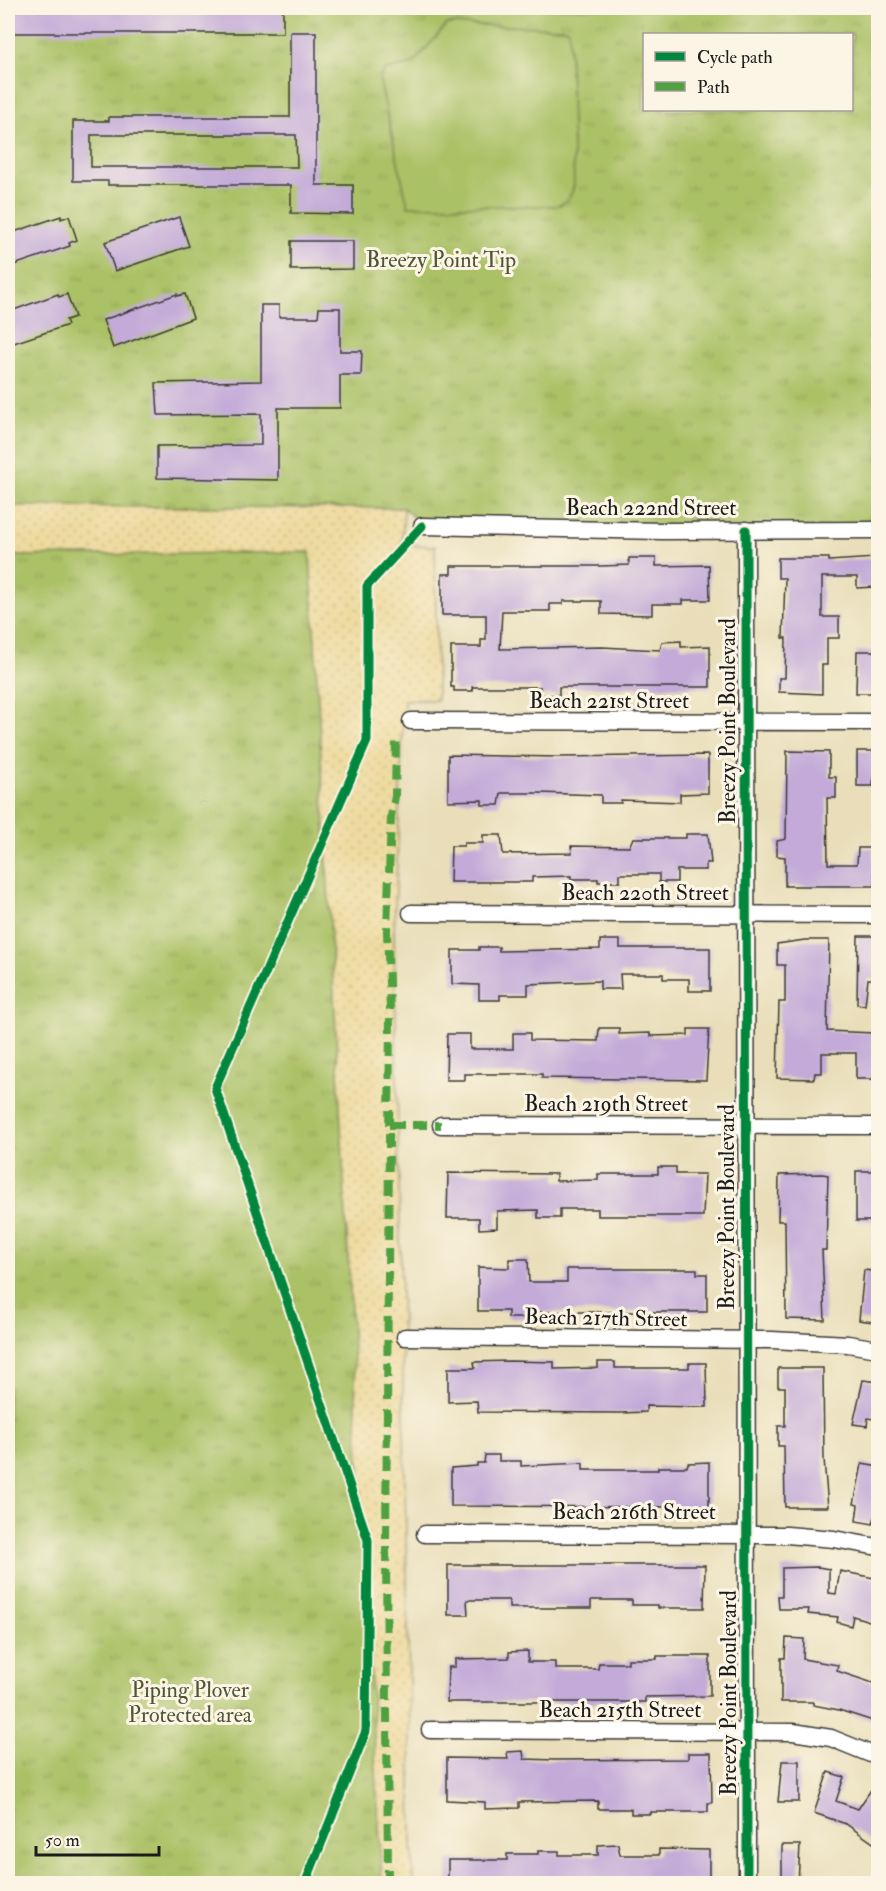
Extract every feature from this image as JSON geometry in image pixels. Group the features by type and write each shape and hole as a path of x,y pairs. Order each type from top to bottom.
{"street":[{"name":"Beach 222nd Street","path":"422,526 879,530"},
{"name":"Breezy Point Boulevard","path":"746,530 747,1884"},
{"name":"Beach 221st Street","path":"411,722 879,722"},
{"name":"Beach 220th Street","path":"411,913 879,915"},
{"name":"Beach 219th Street","path":"441,1125 879,1126"},
{"name":"Beach 217th Street","path":"405,1337 746,1340 838,1344 879,1349"},
{"name":"Beach 216th Street","path":"425,1534 747,1534 812,1536 879,1547"},
{"name":"Beach 215th Street","path":"430,1730 748,1732 817,1735 844,1742 879,1757"}],"sand":[{"name":"Piping Plover Protected area","path":"8,506 404,508 402,545 435,546 437,700 404,700 394,933 413,1883 8,1883"}],"green space":[{"name":"Breezy Point Tip","path":"8,8 878,8 878,528 422,526 404,508 8,506"},
{"path":"447,24 565,28 569,30 574,184 571,195 564,203 556,206 408,206 379,78 386,70 413,64"},
{"name":"Piping Plover Protected area","path":"310,552 382,1883 8,1883 8,556"}],"building":[{"path":"8,8 283,8 283,33 8,33"},
{"path":"290,32 316,32 316,185 353,185 353,214 291,213 291,185 108,185 108,181 73,181 73,121 109,121 109,117 290,117","holes":["91,135 296,135 297,167 91,167"]},
{"path":"61,216 61,219 69,216 77,240 69,243 70,246 8,267 8,234"},
{"path":"179,217 189,246 115,271 105,242"},
{"path":"291,241 353,241 353,269 291,270"},
{"path":"58,294 59,297 67,294 75,317 66,320 68,325 8,345 8,312"},
{"path":"177,294 177,296 185,294 193,318 113,348 103,320"},
{"path":"261,305 279,305 279,317 318,317 319,308 340,308 340,351 362,351 361,375 340,375 340,408 278,408 278,480 157,478 157,446 261,445 261,414 158,415 156,383 261,381"},
{"path":"629,558 656,558 656,566 709,565 710,600 683,600 683,604 652,604 652,615 601,614 601,601 563,601 563,604 550,604 550,611 502,611 500,649 602,647 660,650 662,642 681,641 681,647 710,646 710,687 559,687 559,695 540,695 540,687 472,687 473,691 454,691 454,687 451,687 451,647 481,647 481,640 486,640 486,615 442,615 442,574 451,574 451,566 629,565"},
{"path":"778,558 829,558 829,561 875,558 875,587 857,588 857,577 822,577 822,617 839,617 839,638 827,638 827,665 822,665 822,694 779,692 779,678 785,678 786,638 783,638 785,578 778,578"},
{"path":"857,651 879,651 879,673 874,673 874,693 856,693"},
{"path":"787,751 829,752 829,777 836,777 836,798 827,798 828,864 857,864 858,848 873,848 875,886 785,886 785,857 777,856 777,841 786,839"},
{"path":"857,751 875,751 873,786 857,786"},
{"path":"448,755 560,757 708,755 708,793 680,794 680,802 621,800 621,803 601,803 601,795 539,793 501,793 499,805 482,805 482,800 448,801"},
{"path":"686,834 708,834 711,863 706,863 706,870 677,870 677,882 659,882 659,874 620,874 620,882 571,879 571,876 532,877 532,882 450,882 451,846 483,843 483,835 501,835 503,854 572,853 571,846 629,847 633,838 686,838"},
{"path":"858,936 873,936 875,943 875,979 868,979 865,1005 857,1004"},
{"path":"600,940 620,940 620,948 710,948 710,991 689,991 689,979 663,979 663,974 620,974 621,989 600,989 600,981 528,984 528,995 500,995 500,1000 479,1000 479,985 452,984 452,950 479,950 479,947 499,947 499,951 600,949"},
{"path":"805,940 829,940 827,1031 874,1033 875,1079 856,1079 856,1053 822,1053 822,1073 815,1073 814,1079 777,1078 779,1002 785,1002 785,965 777,965 777,944"},
{"path":"599,1028 619,1028 619,1034 650,1033 650,1036 688,1035 688,1029 709,1029 706,1080 542,1078 542,1074 465,1074 465,1080 446,1080 447,1034 470,1034 470,1049 513,1049 513,1033 530,1033 530,1040 598,1041"},
{"path":"658,1167 676,1167 676,1174 705,1174 703,1216 598,1216 598,1209 560,1209 560,1218 538,1218 538,1210 497,1211 497,1228 479,1229 479,1218 447,1218 448,1173 556,1174 556,1181 598,1180 598,1174 658,1174"},
{"path":"856,1171 876,1171 876,1221 856,1221"},
{"path":"779,1175 828,1175 826,1250 822,1250 825,1320 786,1319 785,1221 778,1221"},
{"path":"509,1259 528,1259 529,1282 567,1282 567,1269 697,1269 697,1274 707,1274 707,1312 529,1312 529,1318 508,1318 508,1311 478,1311 478,1267 509,1268"},
{"path":"864,1270 879,1272 879,1297 873,1322 859,1320"},
{"path":"474,1362 554,1362 554,1369 598,1368 598,1362 615,1362 615,1368 689,1368 689,1363 706,1363 707,1407 646,1406 646,1412 620,1413 478,1412 477,1401 448,1402 448,1368 475,1368"},
{"path":"778,1368 823,1368 824,1459 828,1507 785,1507 784,1446 778,1446 778,1426 785,1426 785,1387 778,1387"},
{"path":"863,1380 879,1382 874,1419 868,1418 867,1426 853,1424"},
{"path":"485,1455 499,1455 499,1461 521,1461 521,1466 583,1463 583,1470 658,1470 658,1467 687,1467 688,1463 709,1462 709,1514 687,1514 687,1507 451,1506 451,1468 477,1466 477,1463 484,1463"},
{"path":"862,1464 879,1467 879,1500 873,1524 856,1521 858,1505 854,1504"},
{"path":"448,1565 705,1565 704,1608 658,1608 658,1605 632,1605 632,1600 591,1600 591,1608 509,1608 509,1600 467,1600 468,1615 448,1615"},
{"path":"782,1568 829,1569 829,1593 836,1594 840,1571 879,1579 879,1624 853,1616 851,1626 837,1622 838,1617 808,1614 809,1609 779,1609 778,1596 782,1596"},
{"path":"786,1638 804,1639 803,1659 838,1665 837,1671 879,1685 879,1723 839,1710 813,1705 813,1702 781,1702 781,1658 785,1658"},
{"path":"528,1651 528,1662 555,1662 555,1669 598,1669 599,1663 628,1663 628,1659 657,1659 657,1656 710,1656 710,1696 645,1697 645,1702 447,1702 448,1667 455,1667 455,1659 509,1658 509,1652"},
{"path":"523,1751 524,1759 555,1760 688,1759 688,1753 711,1753 712,1803 708,1803 708,1812 631,1814 631,1809 598,1809 598,1801 519,1802 519,1808 485,1809 485,1802 447,1800 447,1758 508,1759 507,1752"},
{"path":"782,1761 799,1761 799,1802 778,1802"},
{"path":"828,1772 844,1777 836,1801 858,1809 879,1778 879,1847 846,1824 814,1813"},
{"path":"618,1844 620,1855 659,1855 659,1849 709,1850 709,1884 448,1884 448,1860 507,1860 507,1854 538,1854 538,1851 559,1851 559,1855 598,1855 598,1845"},
{"path":"782,1845 800,1845 798,1884 782,1884"}],"marked path":[{"path":"388,1884 386,1540 390,1009 387,931 396,739"},
{"path":"389,1125 441,1125"}],"cycle path":[{"path":"305,1884 366,1731 368,1540 215,1088 367,741 367,586 422,526"},
{"path":"746,530 747,1884"}]}
